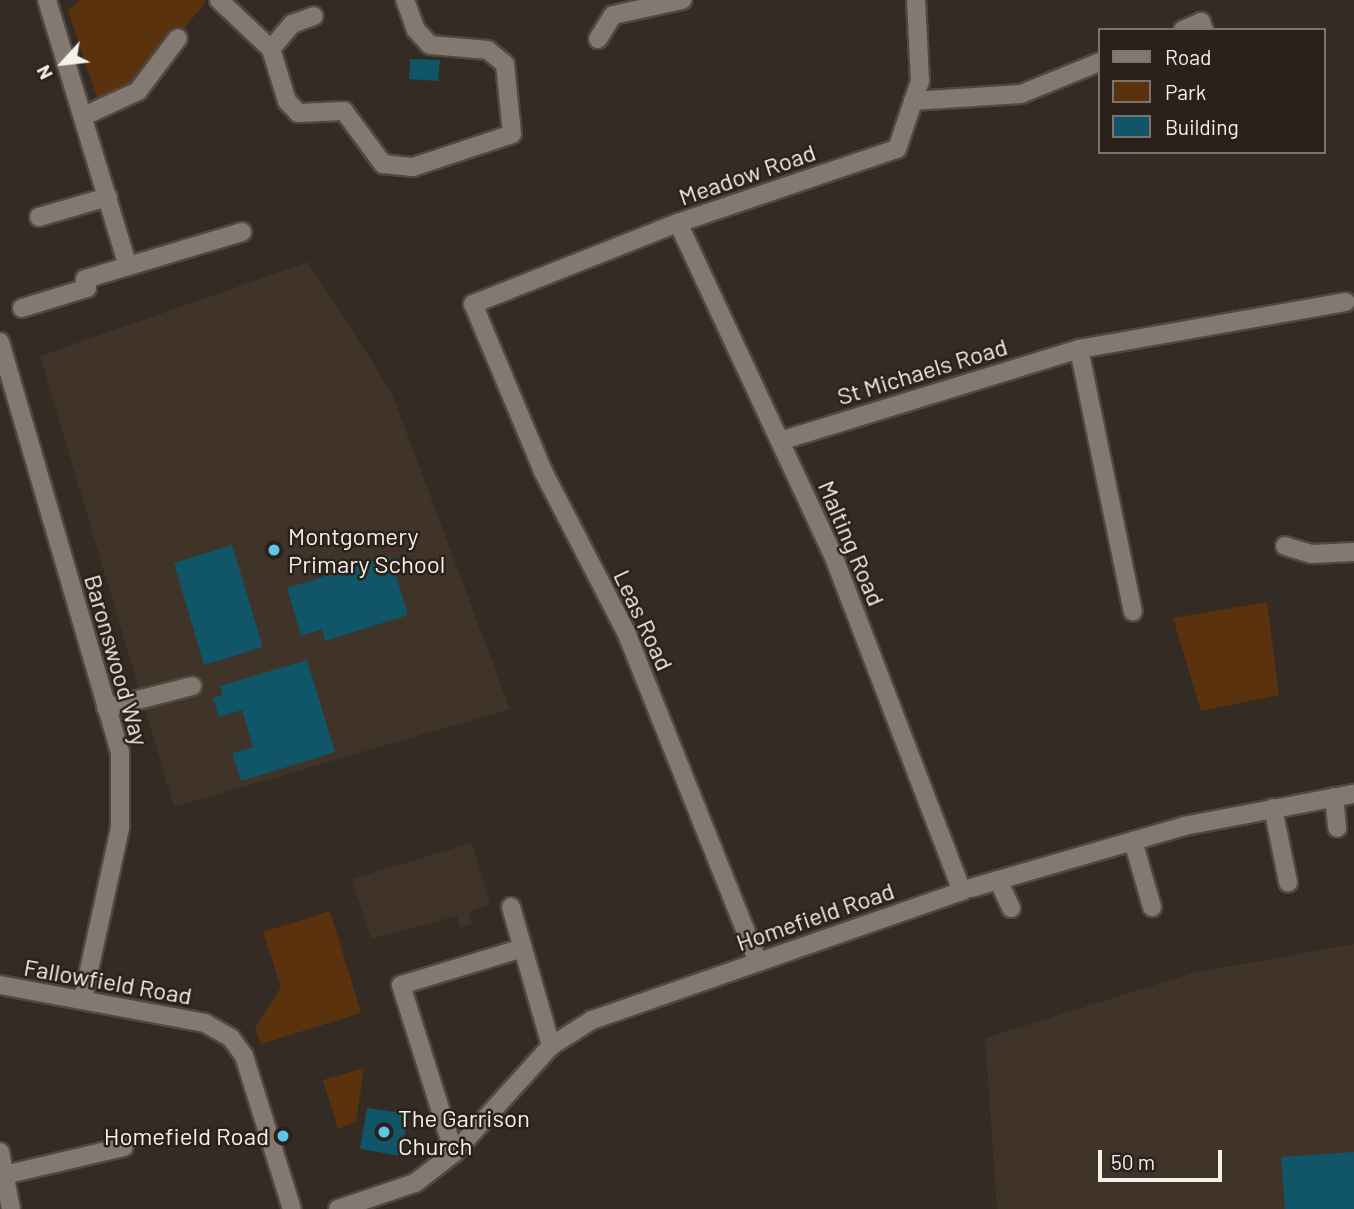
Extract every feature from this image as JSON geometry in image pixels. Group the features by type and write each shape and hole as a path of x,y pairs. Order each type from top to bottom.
{"street":[{"path":"47,0 128,266"},
{"path":"219,0 271,49 288,101 298,113 344,111 383,164 413,167 512,134 505,64 488,50 430,45 415,30 405,0"},
{"path":"598,39 613,15 682,0"},
{"name":"Meadow Road","path":"473,303 678,223 897,149 920,81 916,0"},
{"path":"271,49 292,24 314,16"},
{"path":"1187,28 1201,23 1203,28"},
{"path":"84,116 138,91 178,38"},
{"path":"913,101 1021,94 1098,63"},
{"path":"39,218 108,197"},
{"name":"Malting Road","path":"678,223 837,565 967,889"},
{"path":"22,308 87,288 85,279 242,233"},
{"name":"St Michaels Road","path":"780,441 1079,349 1346,302"},
{"name":"Leas Road","path":"473,303 543,471 626,632 758,962"},
{"name":"Baronswood Way","path":"0,342 120,752 118,836 83,998"},
{"path":"1079,349 1133,612"},
{"path":"1285,547 1312,554 1354,552"},
{"path":"106,708 192,686"},
{"name":"Homefield Road","path":"338,1209 415,1183 454,1153 551,1046 592,1020 967,889 1133,841 1273,807 1354,794"},
{"path":"1334,797 1337,828"},
{"path":"1273,807 1288,882"},
{"path":"1133,841 1152,907"},
{"path":"998,880 1011,908"},
{"path":"511,907 551,1046"},
{"path":"454,1153 401,985 523,948"},
{"name":"Fallowfield Road","path":"0,985 83,998 205,1023 231,1038 244,1056 292,1209"},
{"path":"2,1176 124,1147"},
{"path":"0,1152 2,1176 11,1209"}],"shaded area":[{"name":"Montgomery Primary School","path":"308,262 391,391 510,709 174,807 40,356"},
{"path":"472,843 490,904 469,912 472,924 460,927 457,916 371,939 352,879"},
{"path":"1354,944 1354,1209 997,1209 985,1038 1193,973"}],"green space":[{"path":"80,0 206,1 135,91 99,104 68,10"},
{"path":"1267,602 1279,695 1201,711 1173,618"},
{"path":"330,911 361,1013 261,1044 255,1028 281,987 263,932"},
{"path":"364,1068 356,1122 338,1129 323,1080"}],"building":[{"path":"410,59 440,60 438,81 409,79"},
{"path":"232,545 263,647 204,665 174,563"},
{"path":"390,556 408,615 325,641 322,629 301,636 287,588"},
{"path":"307,660 335,752 241,781 232,753 253,747 242,710 219,717 213,698 223,695 220,686"},
{"name":"The Garrison Church","path":"367,1108 408,1114 401,1156 360,1149"},
{"path":"1354,1152 1354,1209 1285,1209 1281,1157"}],"place":[{"name":"Montgomery Primary School","path":"274,550"},
{"name":"The Garrison Church","path":"384,1132"},
{"name":"Homefield Road","path":"283,1136"}]}
